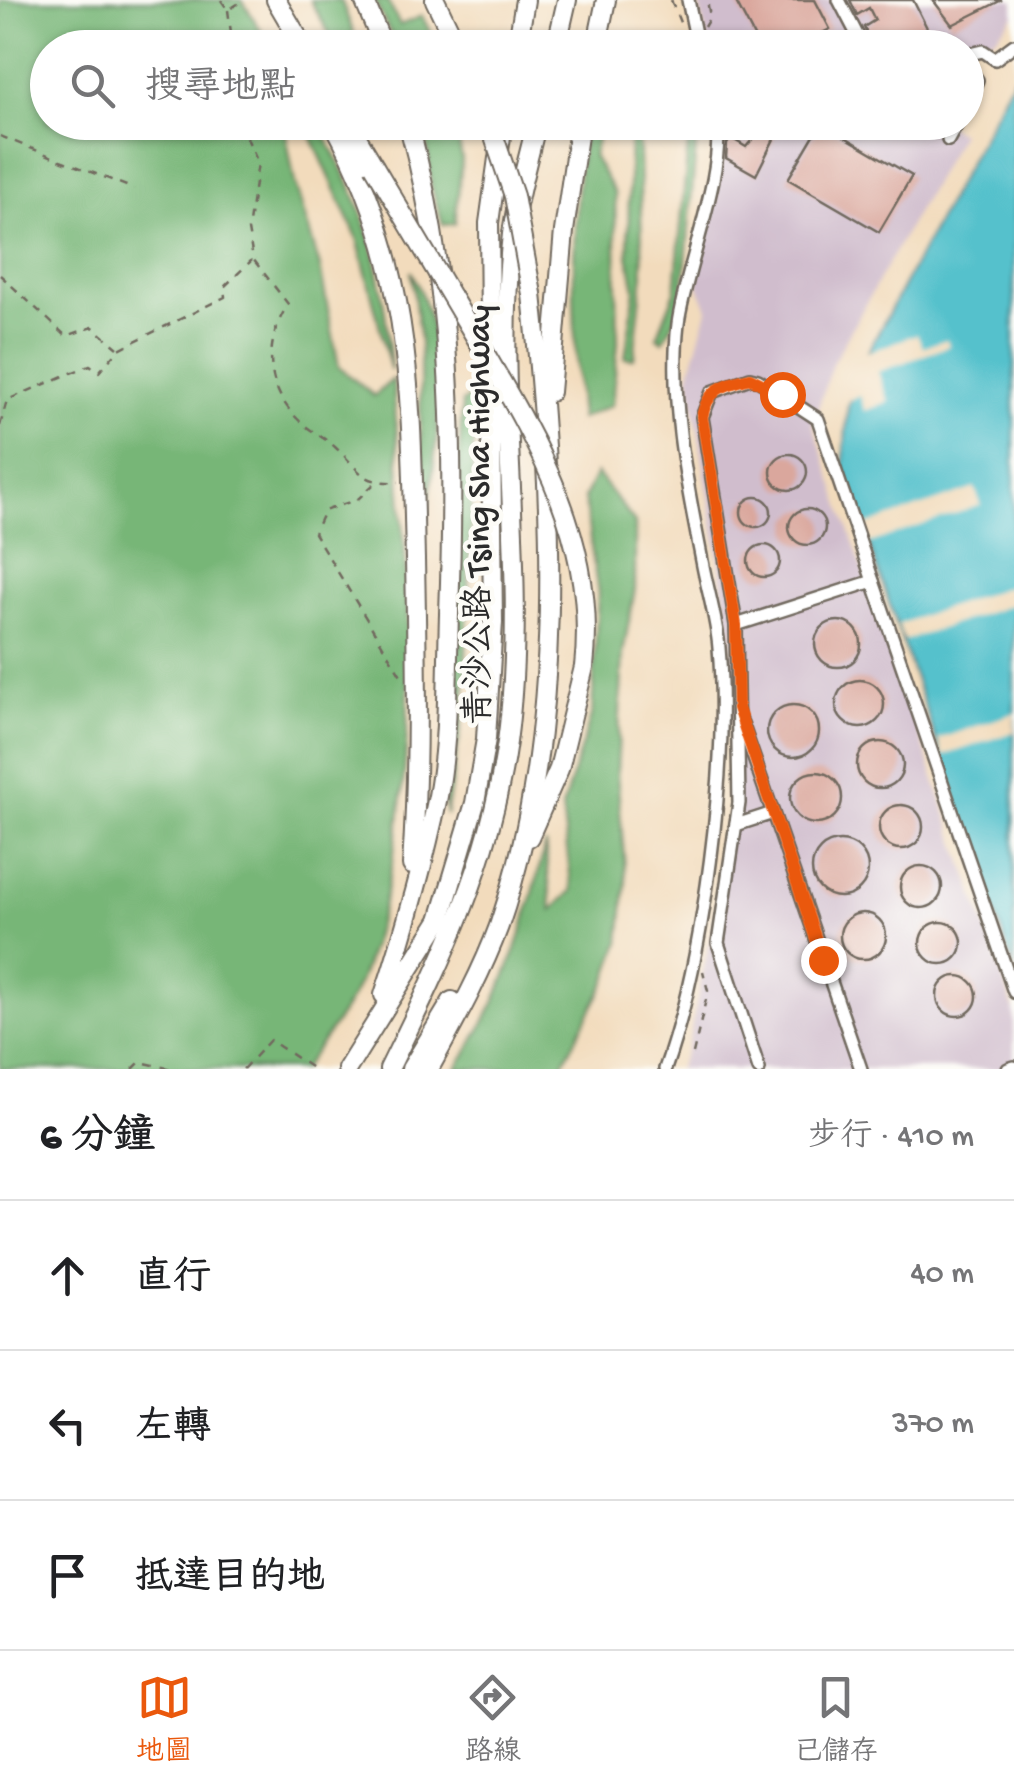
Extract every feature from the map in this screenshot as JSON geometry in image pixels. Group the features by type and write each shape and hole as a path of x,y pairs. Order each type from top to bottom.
{"highway":[{"path":"262,0 280,30"},
{"path":"276,0 294,30"},
{"path":"364,0 376,30"},
{"path":"435,0 450,30"},
{"path":"560,30 567,0"},
{"path":"600,30 606,0"},
{"path":"342,140 374,207 399,299 413,482 419,736 409,915"},
{"path":"359,140 537,445 567,512 584,572 586,648 574,717 544,806 518,854"},
{"path":"347,1069 374,1026 409,915 438,793 447,694 453,450 446,311 435,236 412,140"},
{"path":"495,140 514,196 528,262 547,432"},
{"name":"青沙公路 Tsing Sha Highway","path":"374,1026 440,920 475,803 492,678 488,256 501,140"},
{"name":"青沙公路 Tsing Sha Highway","path":"389,1069 432,987 472,892 496,808 507,742 515,622 508,341 512,233 533,140"},
{"path":"429,1069 499,924 538,764 544,697 547,432 564,231 577,140"},
{"path":"411,1069 453,1000 487,955"}],"street":[{"path":"688,0 697,30"},
{"path":"839,0 855,30"},
{"path":"984,52 995,59 1014,45"},
{"path":"665,1069 692,959 714,827 719,647 688,485 678,324 708,196 715,140"},
{"path":"759,1069 718,943 736,825 738,708 736,625 702,417 705,400 718,387 758,380 818,420 1014,992"},
{"path":"736,625 874,580"},
{"path":"738,708 861,1069"},
{"path":"736,825 754,815 773,813"}],"path":[{"path":"222,0 228,10 231,30"},
{"path":"228,10 244,0"},
{"path":"670,0 672,12 685,28"},
{"path":"705,30 710,17 707,0"},
{"path":"0,136 134,189"},
{"path":"248,140 258,163 248,230 253,259 288,304 273,328 271,380 300,422 375,483 413,482"},
{"path":"0,426 7,400 90,366 99,372 119,349 225,297 224,287 253,259"},
{"path":"0,275 66,336 93,327 119,349"},
{"path":"375,483 358,499 324,510 314,533 393,666"},
{"path":"243,1069 270,1040 313,1069"},
{"path":"133,1069 140,1062 172,1069"}],"shaded area":[{"path":"698,0 1014,0 1014,15 995,38 984,41 984,30 705,30"},
{"path":"739,140 957,140 832,364 813,425 1014,1011 1014,1069 678,1069 687,1048 715,915 733,794 732,640 689,376 708,309 697,282 725,144"}],"green space":[{"path":"0,0 242,0 261,30 30,30 30,140 287,140 295,184 320,267 339,367 374,396 393,379 408,678 406,753 398,827 384,900 358,985 303,1069 0,1069"},
{"path":"310,0 341,0 352,30 327,30"},
{"path":"374,0 387,0 400,25 422,16 429,30 389,30"},
{"path":"313,140 327,140 362,213 384,302 391,371 357,238"},
{"path":"427,140 458,140 462,159 455,224 443,225 431,186"},
{"path":"583,140 597,140 593,156 615,194 618,343 612,405 580,419 574,271"},
{"path":"630,140 639,140 643,275 634,358 625,358 635,289 628,255"},
{"path":"688,140 697,140 682,307 663,341 657,337 675,291"},
{"path":"411,271 424,300 437,360 438,422 427,516 421,504 420,342"},
{"path":"475,395 464,711 446,815 443,786 462,402"},
{"path":"596,473 635,523 635,589 623,653 617,773 626,881 620,942 606,982 560,1069 456,1069 500,989 530,904 545,844 552,910 572,891 562,808 592,713 598,594 584,498"}],"water":[{"path":"1014,77 1014,969 843,468 848,405 868,352 981,140 984,140"}],"pier":[{"path":"917,334 923,347 947,339 949,346 878,372 889,402 865,411 860,396 843,402 862,354"},
{"path":"975,488 981,505 870,543 864,526"},
{"path":"1012,585 1014,604 904,641 898,624"},
{"path":"1014,713 1014,732 943,756 938,739"}],"building":[{"path":"735,0 815,0 830,29 828,30 751,30"},
{"path":"850,0 913,0 928,30 865,30 864,27 875,20 869,8 857,15"},
{"path":"933,0 1002,0 952,25"},
{"path":"730,140 746,147 752,140 774,140 756,175 726,158"},
{"path":"811,140 850,140 912,176 879,232 788,179"},
{"path":"789,454 802,459 807,472 802,485 789,490 776,485 771,472 776,459"},
{"path":"756,497 767,501 771,512 767,523 756,527 745,523 741,512 745,501"},
{"path":"807,509 820,514 825,527 820,540 807,545 794,540 789,527 794,514"},
{"path":"764,545 775,550 780,561 775,572 764,577 753,572 748,561 753,550"},
{"path":"838,621 854,628 861,644 854,660 838,667 822,660 815,644 822,628"},
{"path":"860,680 877,687 884,704 877,721 860,728 843,721 836,704 843,687"},
{"path":"793,705 812,712 819,731 812,750 793,757 774,750 767,731 774,712"},
{"path":"880,742 896,749 903,765 896,781 880,788 864,781 857,765 864,749"},
{"path":"816,772 834,780 842,798 834,816 816,824 798,816 790,798 798,780"},
{"path":"901,805 917,811 923,827 917,843 901,849 885,843 879,827 885,811"},
{"path":"840,841 860,849 868,869 860,889 840,897 820,889 812,869 820,849"},
{"path":"921,866 936,872 942,887 936,902 921,908 906,902 900,887 906,872"},
{"path":"863,913 879,920 886,936 879,952 863,959 847,952 840,936 847,920"},
{"path":"941,922 956,928 962,943 956,958 941,964 926,958 920,943 926,928"},
{"path":"957,976 971,982 977,996 971,1010 957,1016 943,1010 937,996 943,982"}],"route":[{"path":"782,394 750,378 718,387 705,400 702,417 736,625 738,708 823,960"}]}
